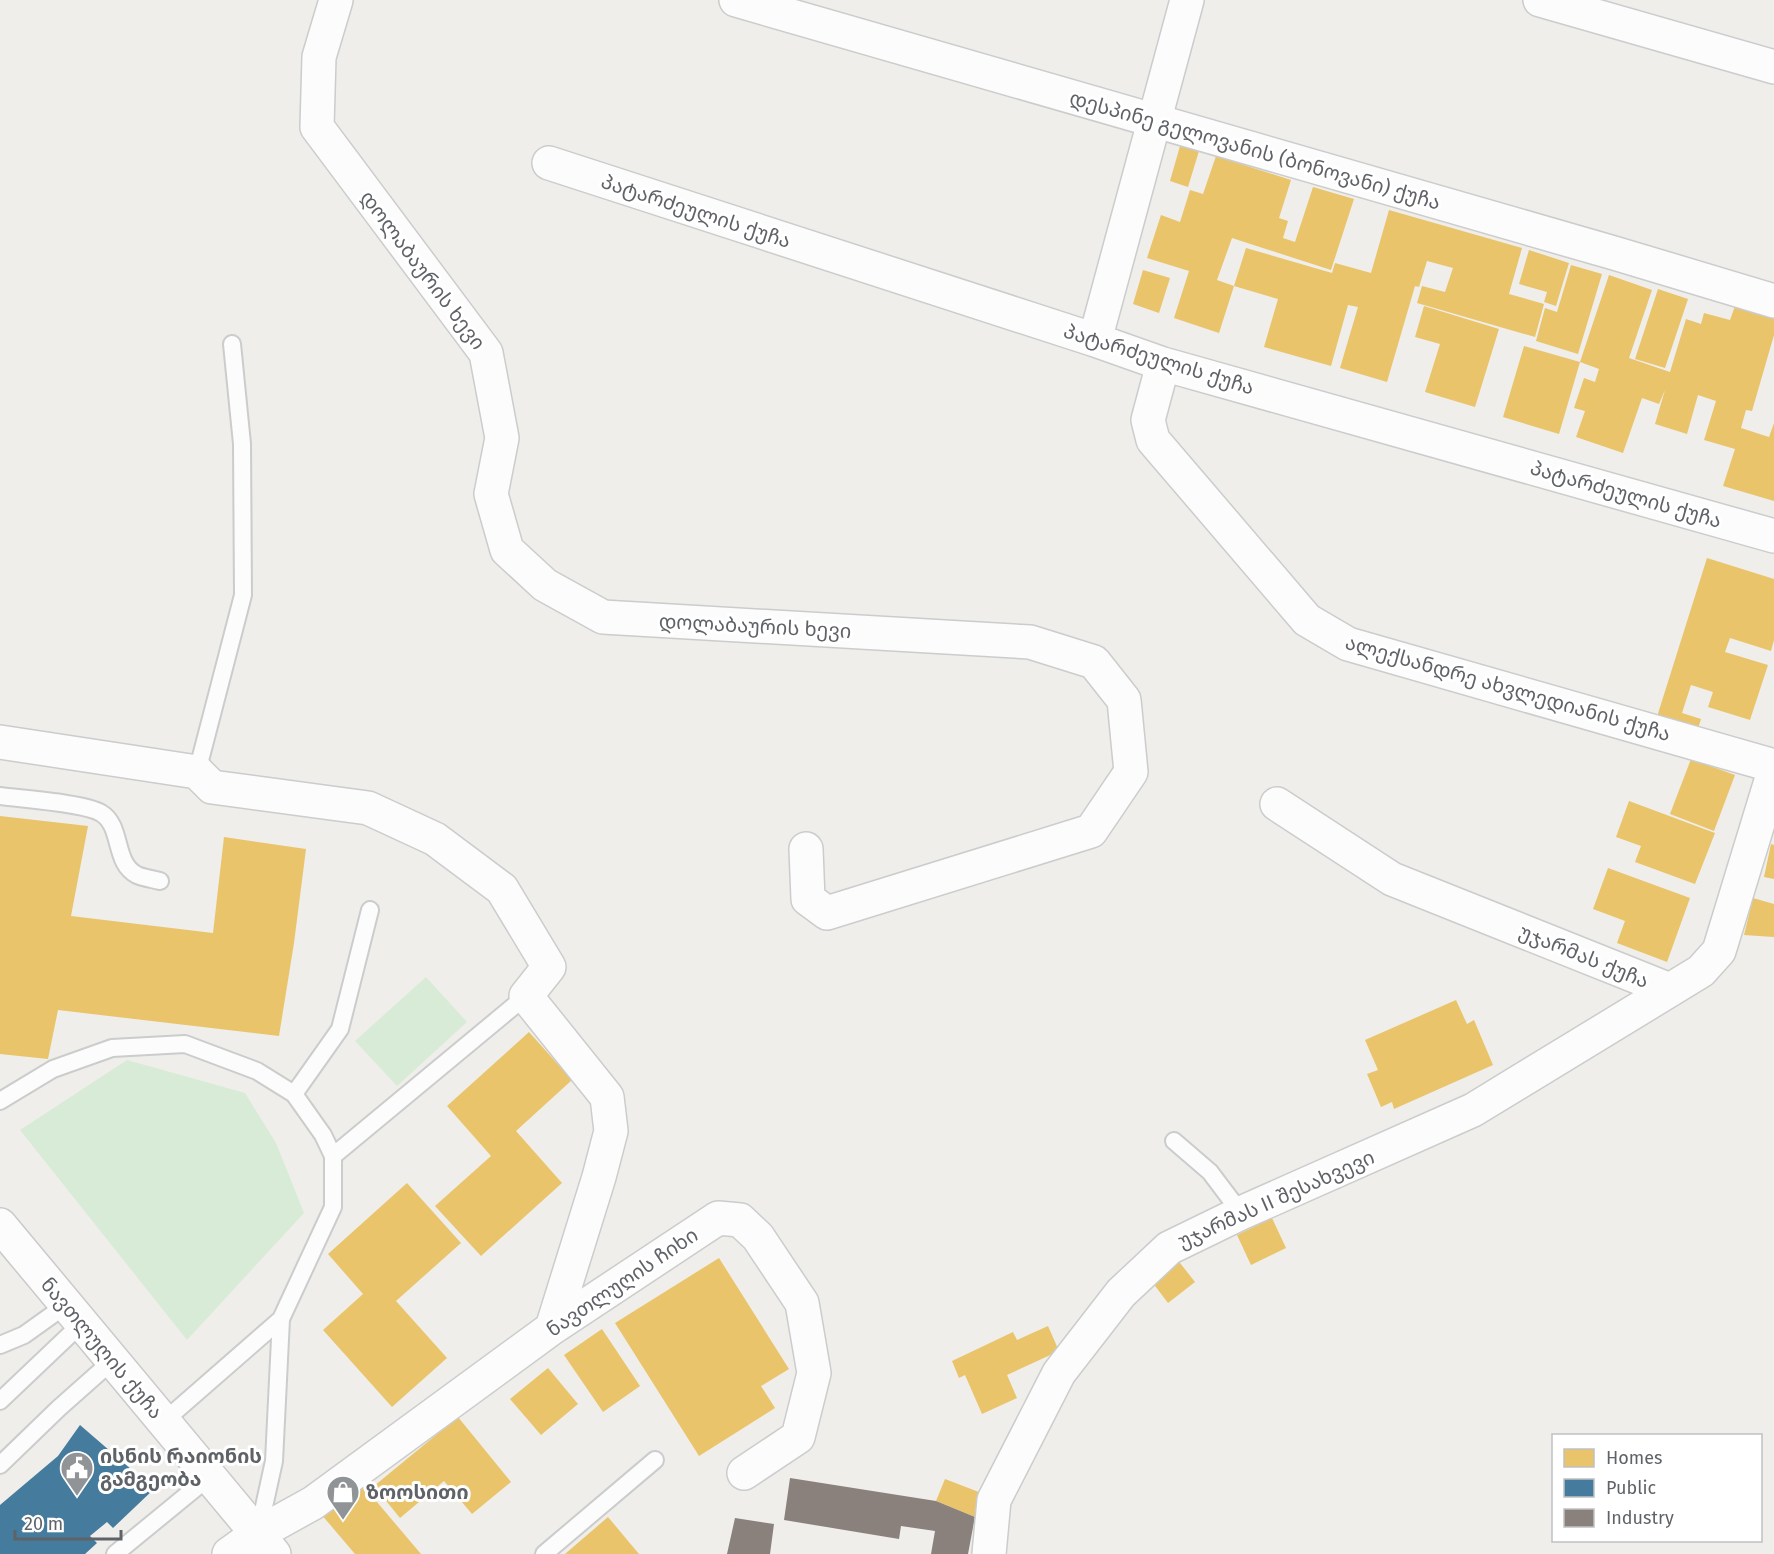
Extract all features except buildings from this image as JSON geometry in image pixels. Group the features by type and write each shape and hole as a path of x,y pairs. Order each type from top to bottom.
{"street":[{"name":"დოლაბაურის ხევი","path":"336,0 320,57 317,127 486,353 502,438 491,494 507,550 545,585 603,617 1030,642 1094,662 1124,700 1131,772 1091,831 827,913 808,899 806,849"},
{"name":"დესპინე გელოვანის (ბონოვანი) ქუჩა","path":"736,0 1774,301"},
{"path":"1095,340 1187,0"},
{"path":"1540,0 1774,67"},
{"name":"პატარძეულის ქუჩა","path":"549,163 1163,364 1774,536"},
{"name":"ალექსანდრე ახვლედიანის ქუჩა","path":"1163,364 1148,420 1153,440 1307,620 1348,644 1774,766"},
{"path":"0,742 197,771 213,786 368,808 435,839 502,889 549,967 526,996 607,1097 612,1131 552,1328"},
{"name":"უჯარმას ქუჩა","path":"1277,804 1392,879 1670,990 1701,971 1719,951 1774,771"},
{"name":"უჯარმას II შესახვევი","path":"989,1554 994,1500 1059,1374 1120,1293 1168,1248 1473,1110 1670,990"},
{"name":"ნავთლუღის ჩიხი","path":"229,1554 266,1544 313,1503 552,1328 718,1218 740,1220 758,1237 802,1303 814,1372 798,1437 744,1473"},
{"name":"ნავთლუღის ქუჩა","path":"0,1225 266,1544"}],"lane":[{"path":"197,771 243,595 242,444 231,344"},
{"path":"0,796 87,808 102,813 112,826 123,860 130,870 139,876 160,881"},
{"path":"294,1094 340,1029 370,910"},
{"path":"333,1156 526,996"},
{"path":"0,1101 52,1069 112,1048 185,1044 257,1071 294,1094 323,1135 333,1156 333,1208 281,1319 274,1461 266,1544"},
{"path":"1174,1141 1210,1172 1241,1213"},
{"path":"2,1347 24,1335 73,1315"},
{"path":"0,1401 73,1315"},
{"path":"163,1422 281,1319"},
{"path":"0,1465 112,1361"},
{"path":"544,1554 655,1460"},
{"path":"115,1554 209,1477"}],"green space":[{"path":"426,977 467,1022 397,1086 355,1041"},
{"path":"127,1060 245,1093 276,1143 304,1213 187,1340 20,1130"}],"place":[{"name":"ისნის რაიონის გამგეობა","path":"77,1497"},
{"name":"ზოოსითი","path":"343,1521"}]}
